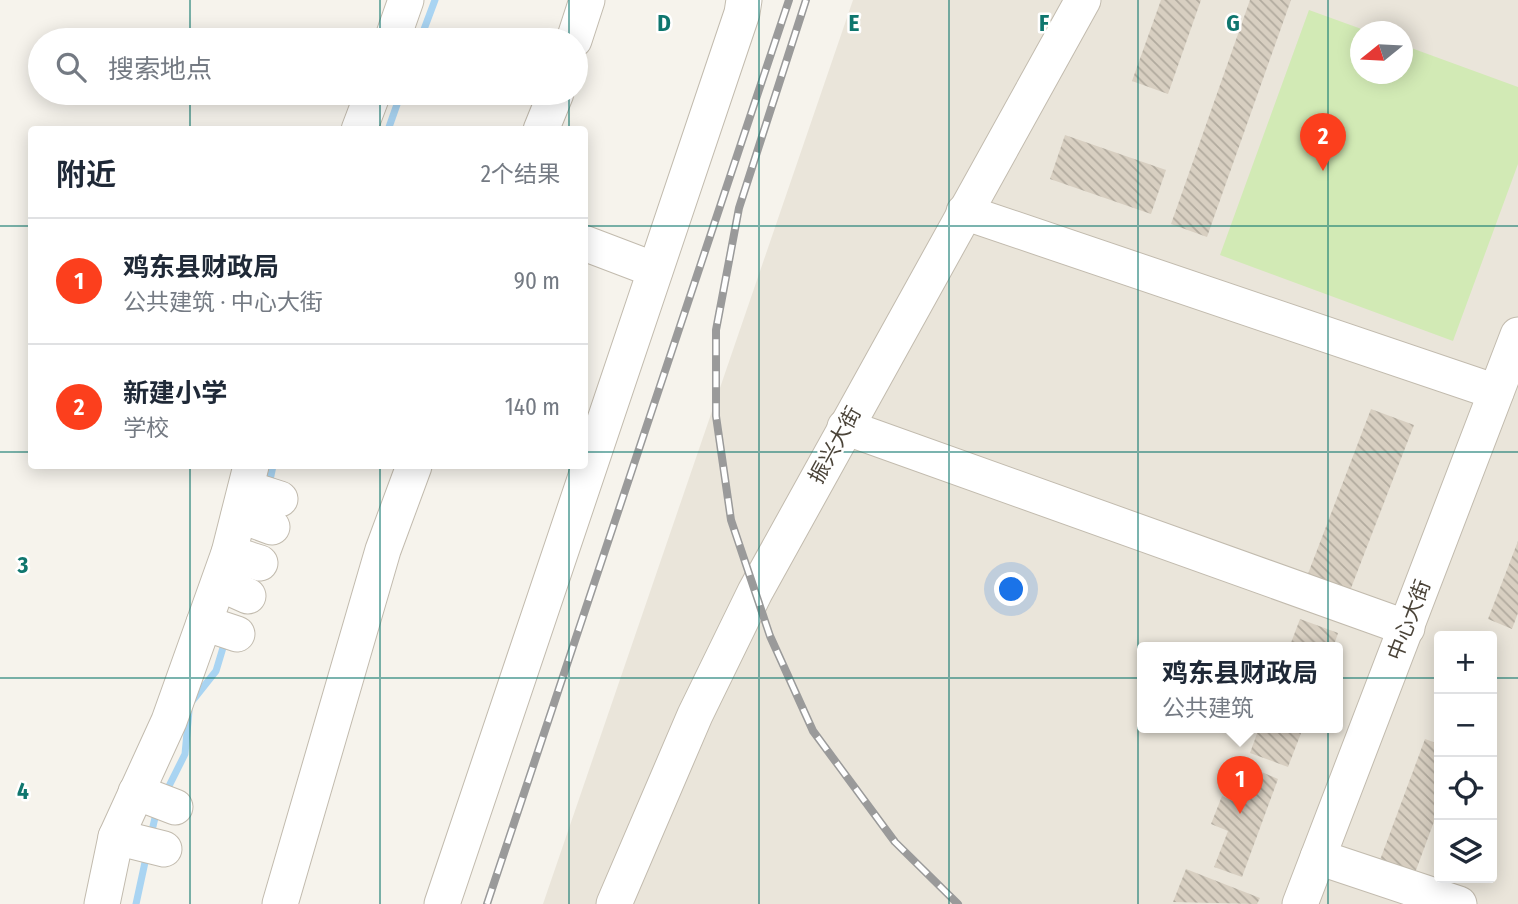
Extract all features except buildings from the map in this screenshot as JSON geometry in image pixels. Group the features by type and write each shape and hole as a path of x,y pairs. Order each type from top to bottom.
{"street":[{"path":"396,28 406,0"},
{"path":"578,28 587,0"},
{"path":"442,904 742,13 744,0"},
{"name":"振兴大街","path":"614,904 695,715 755,592 1083,0"},
{"path":"361,126 368,105"},
{"path":"543,126 551,105"},
{"path":"964,212 1496,392"},
{"path":"588,245 655,270"},
{"name":"中心大街","path":"1300,904 1518,335"},
{"path":"845,427 1406,628"},
{"path":"280,904 383,550 413,469"},
{"path":"245,489 276,513"},
{"path":"102,904 116,836 169,721 204,623 239,574 245,489"},
{"path":"204,623 237,634"},
{"path":"136,792 175,807"},
{"path":"116,836 164,849"},
{"path":"1318,857 1459,904"}],"shaded area":[{"path":"853,0 1518,0 1518,904 543,904"}],"green space":[{"path":"1309,10 1350,25 1350,84 1413,84 1413,49 1518,87 1518,164 1453,341 1220,255"}],"waterway":[{"path":"424,28 435,0"},
{"path":"389,126 397,105"},
{"path":"269,485 272,469"},
{"path":"193,700 216,671 225,641"},
{"path":"166,792 185,754 189,711"},
{"path":"151,835 157,809"},
{"path":"136,904 147,853"}],"railway":[{"path":"487,904 789,0"},
{"path":"806,0 739,208 716,330 716,416 731,520 770,636 813,731 895,842 958,904"}],"place":[{"name":"新建小学","path":"1323,171"},
{"name":"鸡东县财政局","path":"1240,814"}]}
